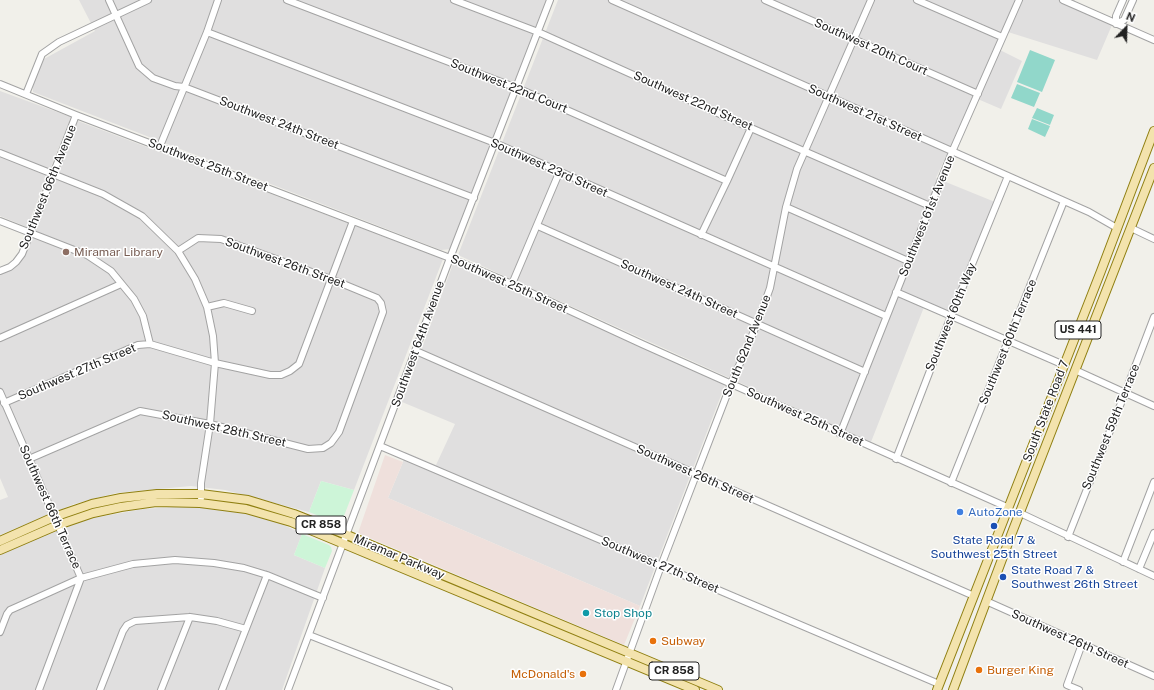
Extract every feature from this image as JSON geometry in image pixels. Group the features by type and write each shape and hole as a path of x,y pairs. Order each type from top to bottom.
{"main road":[{"name":"South State Road 7","path":"938,687 1009,508 1154,131"},
{"name":"South State Road 7","path":"953,690 1013,530 1154,168"},
{"path":"1125,206 1126,220 1131,228"},
{"path":"1117,228 1121,236 1122,249"},
{"path":"1015,491 1016,506 1020,513"},
{"name":"Miramar Parkway","path":"0,550 92,504 121,498 157,494 201,494 248,500 294,514 346,535 630,652 718,690"},
{"name":"Miramar Parkway","path":"0,541 56,521 121,507 156,502 200,502 246,509 291,522 695,690"},
{"path":"1009,508 1012,516 1013,530"},
{"path":"442,585 453,586 469,592 478,590"}],"street":[{"name":"Southwest 24th Street","path":"109,0 139,66 153,78 175,86 184,87 474,198"},
{"path":"26,94 42,54 59,42 148,0"},
{"path":"160,146 218,0"},
{"name":"Southwest 22nd Court","path":"287,0 517,88 727,181"},
{"name":"Southwest 22nd Street","path":"454,0 538,32 750,128 804,150 930,206"},
{"name":"Southwest 64th Avenue","path":"288,690 450,258 550,0"},
{"name":"Southwest 21st Street","path":"612,0 1089,212 1117,228"},
{"name":"Southwest 20th Court","path":"765,0 978,94"},
{"name":"South 62nd Avenue","path":"616,690 696,474 731,384 757,324 770,288 786,208 796,169 871,0"},
{"path":"917,0 1002,38"},
{"name":"Southwest 61st Avenue","path":"840,434 952,152 1019,0"},
{"path":"1064,0 1154,40"},
{"path":"1116,24 1116,16 1123,0"},
{"path":"1116,24 1124,20 1133,0"},
{"name":"Southwest 23rd Street","path":"206,32 495,143 559,173 886,316"},
{"name":"Southwest 25th Street","path":"0,84 76,115 450,258 512,284 840,434 1009,508"},
{"name":"Southwest 66th Avenue","path":"0,271 10,267 22,254 76,115"},
{"path":"701,235 750,128"},
{"path":"0,154 103,194 142,216 178,251 195,280 207,307 213,336 215,363 210,424 200,502"},
{"path":"512,284 538,226 559,173"},
{"name":"Southwest 60th Way","path":"896,459 951,316 1008,176"},
{"name":"Southwest 60th Terrace","path":"951,483 1064,201"},
{"path":"786,208 908,261"},
{"path":"0,221 87,255 111,271 134,299 143,316 150,344"},
{"path":"331,279 353,221"},
{"name":"Southwest 24th Street","path":"538,226 865,372"},
{"path":"1131,228 1154,239"},
{"name":"Southwest 26th Street","path":"178,251 198,238 221,238 378,298 383,312 339,432 331,442"},
{"name":"Southwest 27th Street","path":"4,403 138,345 150,344 215,363 270,375 281,375 290,371 299,364 331,279"},
{"path":"0,338 121,284"},
{"path":"896,292 1064,366"},
{"path":"207,307 224,303 252,311"},
{"name":"Southwest 59th Terrace","path":"1068,537 1154,317"},
{"name":"Southwest 26th Street","path":"416,351 974,596"},
{"path":"1075,370 1154,406"},
{"name":"Southwest 66th Terrace","path":"0,392 81,578 39,690"},
{"name":"Southwest 28th Street","path":"29,459 140,411 210,424 308,449 323,448 331,442"},
{"name":"Southwest 27th Street","path":"380,446 661,566 938,687"},
{"path":"1123,562 1154,482"},
{"path":"1020,513 1068,537 1154,576"},
{"path":"1139,569 1154,533"},
{"path":"0,632 10,610 81,578 133,564 175,560 214,563 244,568 267,575 323,598"},
{"path":"222,690 267,575"},
{"name":"Southwest 26th Street","path":"986,601 1154,676"},
{"path":"100,690 123,631 127,625 134,620 190,617 217,621 246,629"},
{"path":"161,690 190,617"},
{"path":"309,635 449,690"},
{"path":"1079,690 1067,685 1082,644"}],"shaded area":[{"path":"79,0 548,0 451,249 441,250 33,92 33,85 44,59 95,31"},
{"path":"558,0 1075,0 1072,7 1112,25 1097,60 1008,32 1000,50 1022,61 1001,109 973,97 936,178 995,202 950,311 926,302 871,442 458,255"},
{"path":"1030,50 1055,60 1042,92 1017,82"},
{"path":"1017,84 1040,93 1034,107 1011,98"},
{"path":"0,91 71,117 27,227 0,216"},
{"path":"1037,108 1054,115 1050,125 1032,118"},
{"path":"1032,119 1050,126 1045,137 1028,129"},
{"path":"78,121 443,259 354,490 321,481 309,512 225,490 191,486 116,493 74,504 0,535 0,500 8,497 0,478 0,273 19,264"},
{"path":"453,264 511,287 725,385 640,606 388,498 403,462 405,452 436,465 455,424 402,402"},
{"path":"385,455 403,462 388,498 640,606 624,645 358,533"},
{"path":"188,506 250,514 282,524 302,534 294,555 325,568 282,690 0,690 0,555 52,532 88,519 143,509"}],"green space":[{"path":"321,481 354,490 340,523 336,523 309,512"},
{"path":"302,534 331,547 332,551 325,568 294,555"}],"place":[{"name":"Miramar Library","path":"66,252"},
{"name":"AutoZone","path":"960,512"},
{"name":"State Road 7 & Southwest 25th Street","path":"994,526"},
{"name":"State Road 7 & Southwest 26th Street","path":"1003,577"},
{"name":"Stop Shop","path":"586,613"},
{"name":"Subway","path":"653,641"},
{"name":"Burger King","path":"979,670"},
{"name":"McDonald's","path":"583,674"}]}
